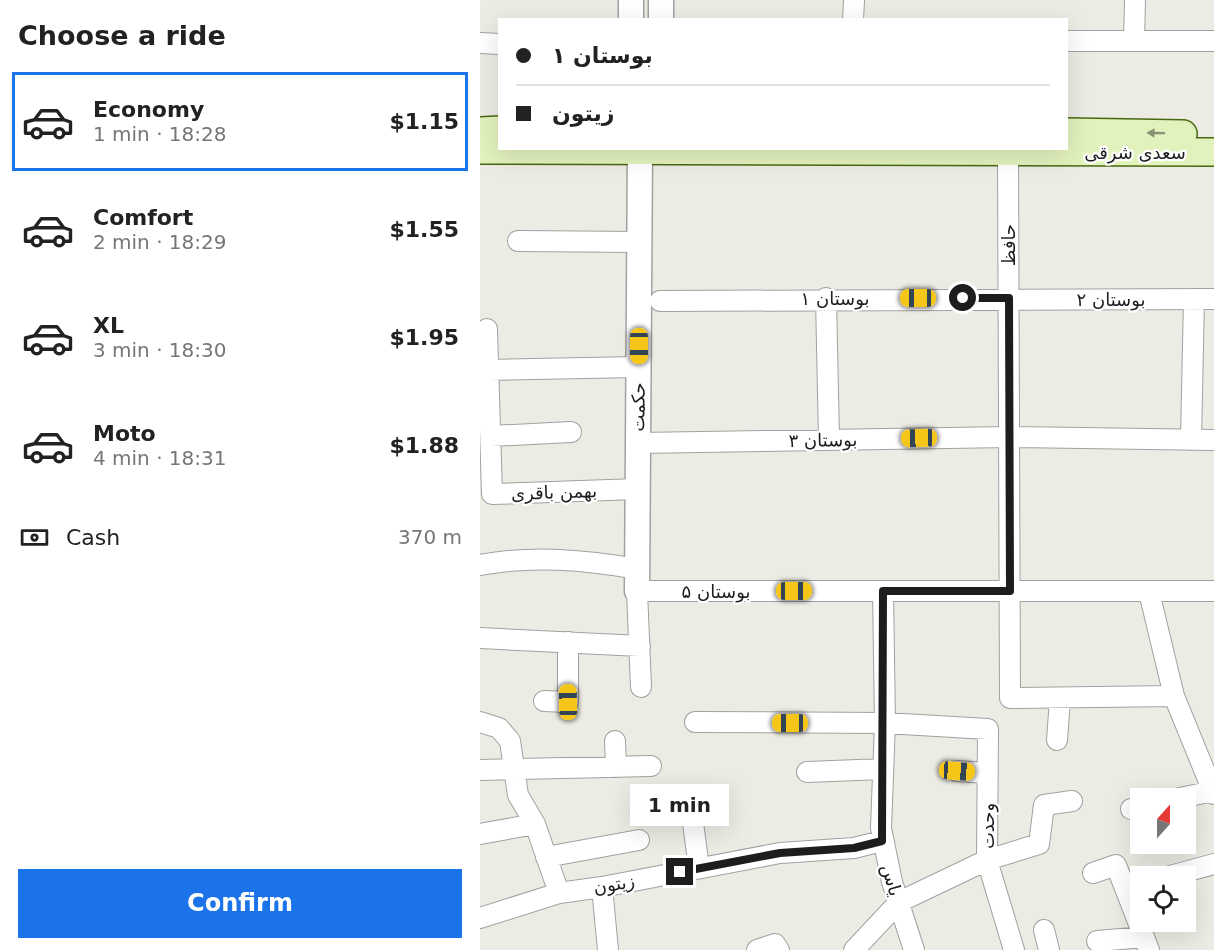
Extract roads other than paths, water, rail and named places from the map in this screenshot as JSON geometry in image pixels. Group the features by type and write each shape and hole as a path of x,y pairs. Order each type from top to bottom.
{"main road":[{"path":"480,131 498,130"},
{"name":"سعدی شرقی","path":"1068,132 1214,134"},
{"name":"سعدی شرقی","path":"480,150 1214,152"}],"street":[{"path":"631,18 632,0"},
{"path":"661,0 661,18"},
{"path":"853,18 854,0"},
{"path":"1134,40 1135,0"},
{"path":"1068,41 1214,41"},
{"path":"480,43 498,44"},
{"name":"حکمت","path":"638,580 640,150"},
{"name":"حافظ","path":"1008,152 1010,698 1059,699"},
{"path":"518,242 639,242"},
{"path":"826,298 829,440"},
{"name":"بوستان ۱","path":"660,301 1009,298"},
{"name":"بوستان ۲","path":"1009,298 1214,299"},
{"path":"1191,440 1194,299"},
{"name":"بهمن باقری","path":"487,329 488,370 485,400 490,436 492,494 638,489"},
{"path":"488,370 638,367"},
{"path":"490,436 571,432"},
{"name":"بوستان ۳","path":"638,443 1009,437 1214,440"},
{"name":"بوستان ۵","path":"480,565 540,559 574,559 638,580 883,591 1214,591"},
{"path":"638,580 641,687"},
{"name":"یاس","path":"883,591 885,723 882,841 915,950"},
{"path":"1149,592 1174,696 1213,792 1196,795"},
{"path":"480,638 640,646"},
{"path":"544,700 568,702 568,642"},
{"path":"1057,740 1059,699 1174,696"},
{"path":"480,722 499,729 510,741 512,770 518,795 535,824 559,893"},
{"path":"695,722 885,723"},
{"name":"وحدت","path":"885,723 988,729 987,860 1014,950"},
{"path":"615,741 616,767"},
{"path":"480,770 651,766"},
{"path":"807,772 883,769"},
{"path":"957,771 987,773"},
{"path":"854,950 899,902 987,860 1039,844 1044,805 1072,801"},
{"path":"693,823 699,867"},
{"path":"480,834 535,824"},
{"path":"546,857 639,840"},
{"name":"زیتون","path":"480,918 559,893 780,853 854,848 882,841"},
{"path":"1196,869 1214,864"},
{"path":"1093,873 1116,866 1146,943 1097,941"},
{"path":"602,887 608,950"},
{"path":"1044,930 1049,950"},
{"path":"757,950 776,944 779,950"}]}
